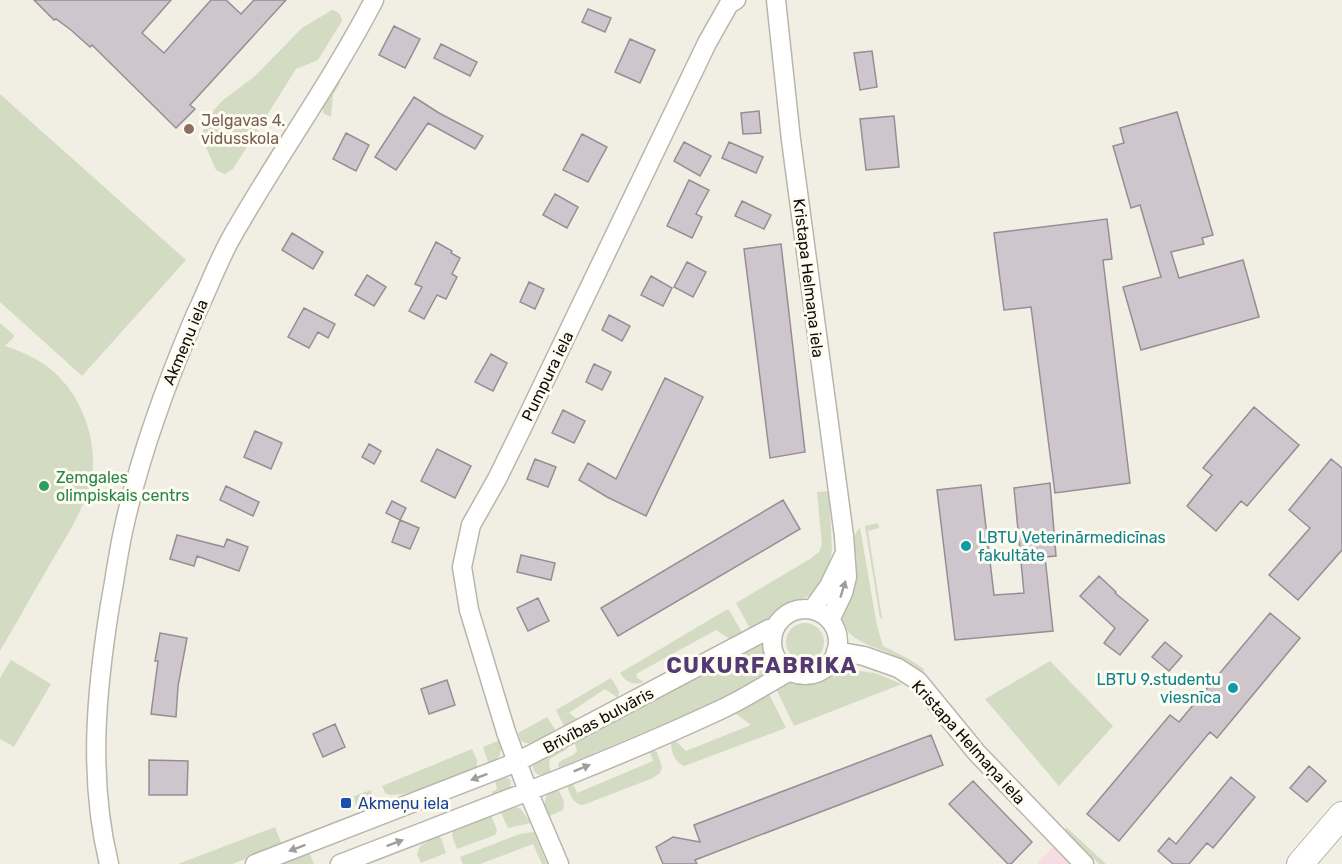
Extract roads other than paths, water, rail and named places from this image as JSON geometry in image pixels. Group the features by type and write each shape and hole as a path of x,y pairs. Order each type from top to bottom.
{"main road":[{"path":"1300,864 1342,815"}],"street":[{"name":"Kristapa Helmaņa iela","path":"776,0 787,106 847,577 830,620"},
{"name":"Akmeņu iela","path":"109,864 98,811 96,775 95,732 101,660 123,529 147,443 189,331 230,241 354,38 371,1"},
{"name":"Pumpura iela","path":"517,762 469,610 462,567 471,525 507,459 707,43 731,1"},
{"path":"836,651 838,640 830,620 822,613 812,610 825,592 844,555"},
{"name":"Brīvības bulvāris","path":"255,864 517,762 774,628 783,616 797,610 812,610"},
{"path":"774,628 771,641 774,653 780,664 790,671"},
{"name":"Kristapa Helmaņa iela","path":"836,651 864,656 898,668 918,681 977,753 1084,864"},
{"name":"Brīvības bulvāris","path":"340,864 528,791 724,708 790,671 801,675 813,674 823,669 831,661 836,651"},
{"path":"517,762 559,864"}],"place":[{"name":"Jelgavas 4. vidusskola","path":"189,129"},
{"name":"Zemgales olimpiskais centrs","path":"44,486"},
{"name":"LBTU Veterinārmedicīnas fakultāte","path":"966,546"},
{"name":"LBTU 9.studentu viesnīca","path":"1233,688"},
{"name":"Akmeņu iela","path":"346,803"}],"district":[{"name":"CUKURFABRIKA","path":"762,665"}]}
